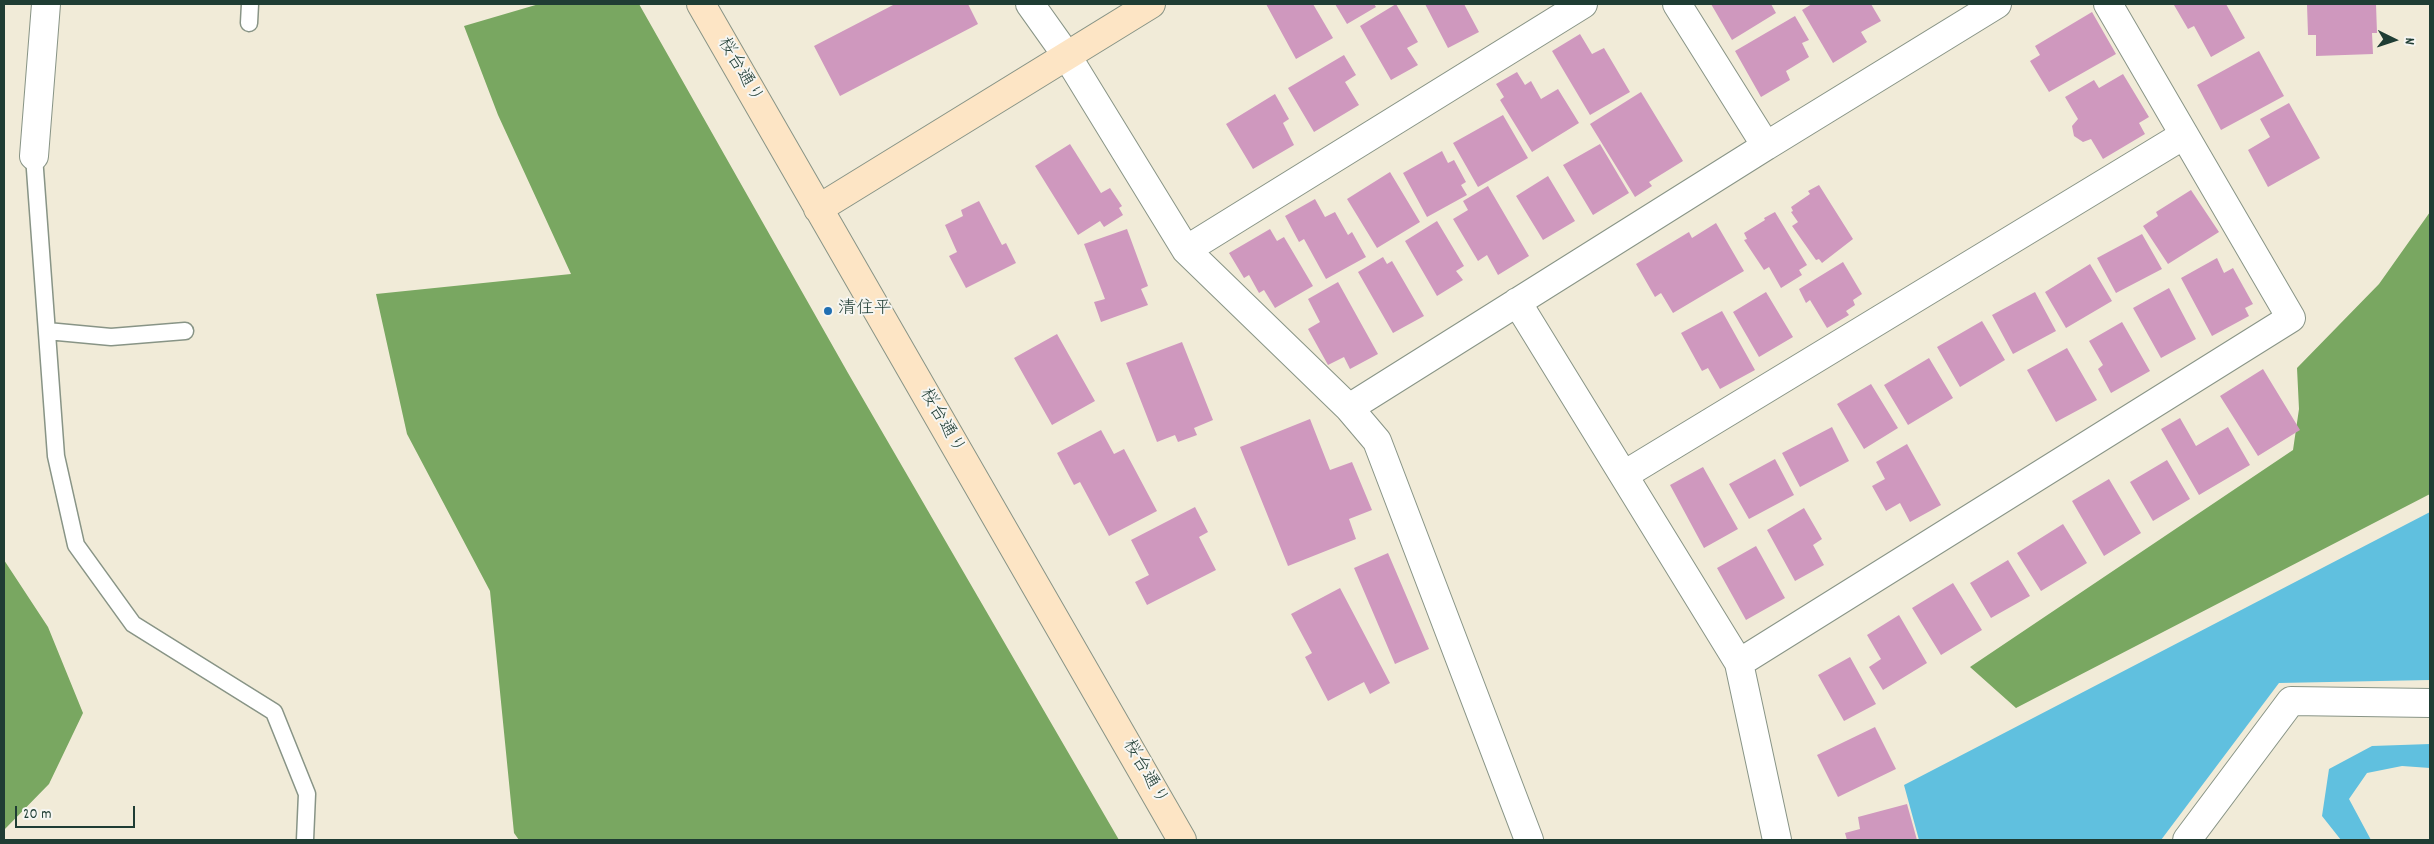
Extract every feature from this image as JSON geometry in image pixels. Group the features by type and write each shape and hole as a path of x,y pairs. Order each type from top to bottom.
{"street":[{"path":"34,156 46,4"},
{"name":"桜台通り","path":"700,4 1182,840"},
{"path":"1030,4 1067,56 1186,250 1349,408 1377,441 1529,840"},
{"path":"818,209 1151,4"},
{"path":"1186,250 1583,4"},
{"path":"1677,4 1766,146"},
{"path":"1349,408 1996,4"},
{"path":"1739,663 2291,318 2108,4"},
{"path":"1624,475 2184,134"},
{"path":"1517,302 1739,663 1777,840"},
{"path":"2187,840 2291,701 2430,703"}],"lane":[{"path":"249,23 250,4"},
{"path":"34,156 56,456 76,545 134,624 274,712 307,794 305,840"},
{"path":"47,331 112,337 185,331"}],"green space":[{"path":"539,4 639,4 848,373 1119,840 519,840 514,833 490,591 407,434 376,294 571,274 498,115 464,26"},
{"path":"2430,212 2430,494 2016,708 1970,667 2293,450 2299,409 2297,368 2379,284"},
{"path":"4,560 48,627 83,713 49,784 4,830"}],"water":[{"path":"2430,512 2430,680 2279,683 2161,840 1919,840 1904,785"},
{"path":"2430,744 2430,768 2402,766 2367,773 2349,799 2371,840 2341,840 2322,816 2329,769 2372,746"}],"building":[{"path":"895,4 968,4 978,24 840,96 814,46"},
{"path":"1266,4 1313,4 1333,38 1296,59"},
{"path":"1335,4 1374,4 1376,7 1347,24"},
{"path":"1396,4 1418,42 1407,48 1418,65 1391,80 1360,26"},
{"path":"1425,4 1464,4 1479,32 1448,48"},
{"path":"1711,4 1771,4 1776,13 1732,40"},
{"path":"1812,4 1871,4 1881,21 1861,32 1867,42 1833,63 1802,10"},
{"path":"2226,4 2245,38 2211,57 2194,26 2188,29 2174,5"},
{"path":"2307,4 2376,4 2377,33 2372,33 2373,54 2316,56 2316,35 2308,35"},
{"path":"2092,12 2116,54 2049,92 2030,61 2040,55 2035,46"},
{"path":"1795,16 1809,40 1802,43 1809,57 1786,71 1790,80 1761,97 1735,51"},
{"path":"1580,34 1592,54 1604,48 1630,92 1590,115 1552,51"},
{"path":"2259,51 2284,96 2221,130 2197,85"},
{"path":"1344,55 1356,75 1345,82 1359,105 1314,132 1288,88"},
{"path":"1517,72 1525,85 1531,81 1541,99 1558,89 1579,123 1532,152 1500,100 1504,97 1496,84"},
{"path":"2123,74 2149,117 2139,123 2145,134 2103,159 2091,139 2083,142 2074,136 2072,126 2078,119 2065,97 2094,80 2099,88"},
{"path":"1641,92 1683,161 1649,182 1652,186 1635,197 1590,124"},
{"path":"1275,94 1289,119 1283,123 1294,145 1253,169 1226,124"},
{"path":"2289,103 2320,158 2268,187 2248,150 2270,137 2260,119"},
{"path":"1503,115 1528,158 1478,187 1453,143"},
{"path":"1070,144 1101,193 1110,188 1122,206 1119,208 1123,215 1104,227 1100,221 1078,235 1035,166"},
{"path":"1600,144 1629,193 1593,215 1563,165"},
{"path":"1442,151 1448,163 1454,160 1466,182 1461,185 1467,195 1427,217 1403,173"},
{"path":"1390,172 1420,222 1377,248 1347,199"},
{"path":"1548,176 1575,221 1543,240 1516,196"},
{"path":"1819,185 1853,239 1822,263 1819,259 1816,260 1792,226 1798,222 1791,212 1793,211 1791,207 1810,194 1808,191"},
{"path":"1488,186 1529,256 1498,275 1487,255 1478,261 1453,219 1468,210 1463,201"},
{"path":"2191,190 2219,232 2168,264 2143,226 2158,216 2156,212"},
{"path":"1315,199 1325,217 1335,212 1348,235 1352,232 1366,257 1326,279 1304,239 1299,242 1285,216"},
{"path":"979,201 1002,245 1006,243 1016,263 966,288 949,256 957,252 945,225 963,216 961,210"},
{"path":"1775,212 1807,265 1799,270 1802,275 1781,288 1769,267 1764,270 1744,240 1747,239 1744,233"},
{"path":"1437,221 1464,266 1456,271 1463,280 1437,296 1405,241"},
{"path":"1716,223 1744,271 1673,313 1661,293 1655,297 1636,264 1689,232 1692,238"},
{"path":"1127,229 1148,286 1141,289 1148,305 1101,322 1094,302 1105,299 1084,244"},
{"path":"1270,229 1277,241 1284,237 1313,286 1275,308 1264,290 1259,293 1249,275 1244,278 1229,253"},
{"path":"2142,234 2162,269 2116,293 2097,258"},
{"path":"1383,257 1387,264 1392,261 1424,316 1393,333 1358,272"},
{"path":"2217,258 2224,273 2233,268 2253,304 2245,308 2249,316 2212,336 2181,278"},
{"path":"1843,262 1862,294 1853,300 1855,305 1846,311 1849,315 1827,328 1810,300 1806,303 1799,289"},
{"path":"2090,264 2112,301 2066,328 2045,292"},
{"path":"1338,282 1378,354 1350,369 1344,357 1328,365 1308,329 1320,322 1308,299"},
{"path":"2169,288 2196,339 2161,358 2133,308"},
{"path":"1766,292 1793,337 1759,357 1733,312"},
{"path":"2035,292 2056,331 2013,354 1992,315"},
{"path":"1722,311 1755,370 1720,389 1708,368 1702,371 1681,333"},
{"path":"1982,321 2005,360 1960,387 1937,347"},
{"path":"2122,322 2150,371 2111,393 2098,369 2103,365 2089,341"},
{"path":"1057,334 1095,401 1052,425 1014,358"},
{"path":"1182,342 1213,420 1194,428 1197,435 1178,442 1175,435 1157,442 1126,363"},
{"path":"2067,348 2097,400 2056,422 2027,370"},
{"path":"1929,358 1953,398 1908,425 1884,385"},
{"path":"2263,369 2300,430 2258,456 2220,396"},
{"path":"1871,384 1898,428 1864,449 1837,404"},
{"path":"2180,418 2196,446 2228,427 2250,465 2199,495 2161,429"},
{"path":"1310,419 1330,470 1352,462 1372,510 1349,519 1356,539 1288,566 1240,447"},
{"path":"1832,427 1849,461 1800,487 1782,453"},
{"path":"1101,430 1114,454 1124,449 1157,511 1109,536 1080,482 1074,485 1057,453"},
{"path":"1907,444 1941,505 1910,522 1900,503 1886,511 1872,486 1885,479 1876,462"},
{"path":"1775,459 1794,495 1749,519 1729,484"},
{"path":"2167,460 2190,499 2153,521 2130,482"},
{"path":"1703,467 1738,529 1704,548 1670,485"},
{"path":"2109,479 2141,533 2104,556 2072,501"},
{"path":"1195,507 1208,532 1199,537 1216,570 1147,605 1135,582 1149,575 1131,540"},
{"path":"1804,508 1822,539 1813,545 1824,565 1795,581 1767,530"},
{"path":"2063,524 2087,563 2041,591 2017,553"},
{"path":"1756,546 1785,598 1746,620 1717,568"},
{"path":"1388,553 1429,649 1395,664 1354,568"},
{"path":"2008,560 2030,596 1991,618 1970,583"},
{"path":"1953,583 1982,630 1941,655 1912,608"},
{"path":"1340,588 1390,683 1370,694 1364,682 1328,701 1305,657 1312,653 1291,614"},
{"path":"1899,615 1927,663 1883,690 1869,667 1881,659 1867,635"},
{"path":"1850,657 1876,704 1844,721 1818,675"},
{"path":"1875,727 1896,769 1838,797 1817,755"},
{"path":"1907,804 1917,840 1847,840 1845,833 1860,829 1858,817"}],"place":[{"name":"清住平","path":"828,311"}]}
